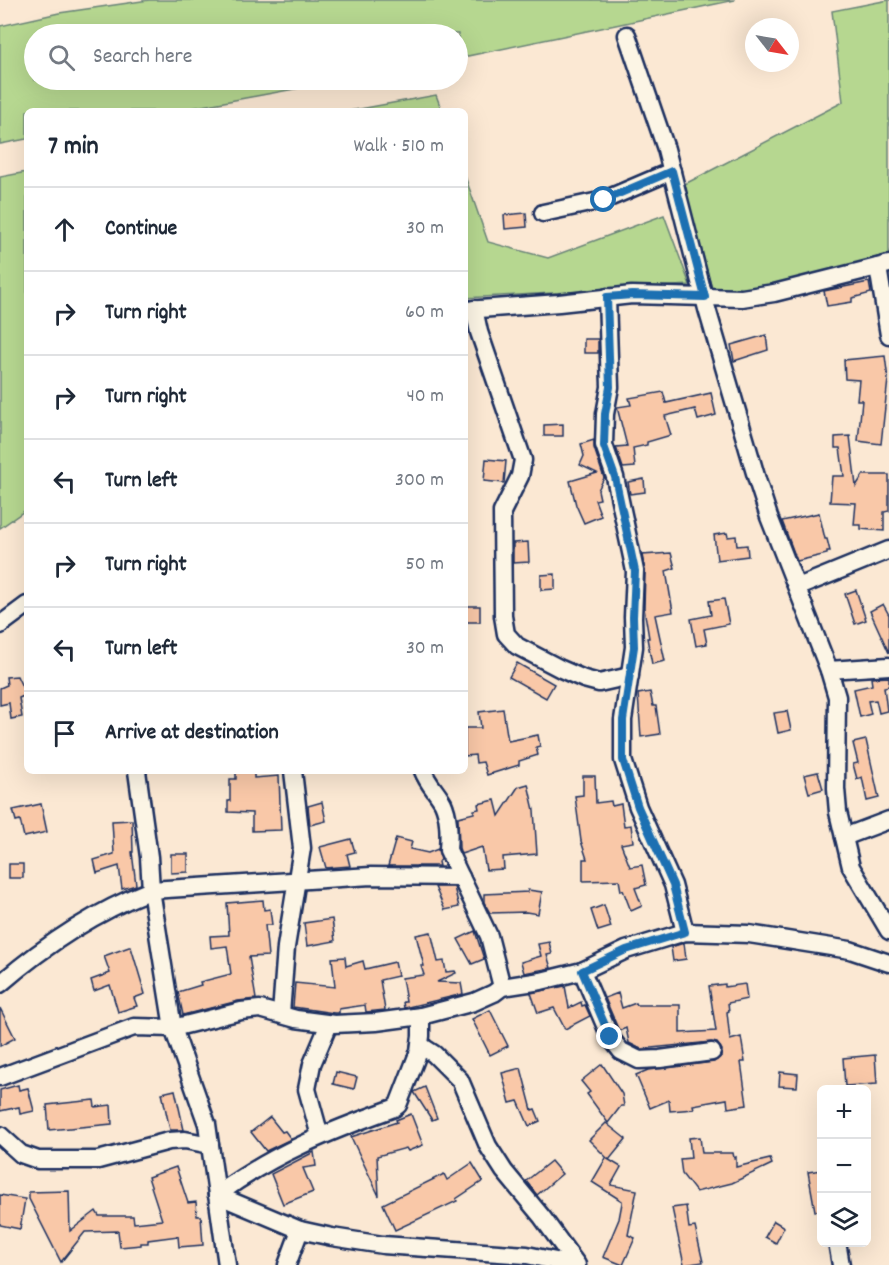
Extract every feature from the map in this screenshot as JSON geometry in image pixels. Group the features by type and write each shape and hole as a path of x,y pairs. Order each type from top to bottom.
{"street":[{"path":"627,35 672,171 707,309 769,517 830,670 837,697 838,812 851,867 889,932"},
{"path":"543,213 604,200 672,171"},
{"path":"630,676 599,682 584,679 517,646 506,634 503,616 502,512 520,476 523,460 470,310 502,309 632,295 742,298 774,293 884,266 889,335"},
{"path":"607,297 610,387 605,414 604,446 615,477 635,571 634,647 623,720 623,760 638,807 670,876 685,932"},
{"path":"798,587 889,550"},
{"path":"0,624 24,607"},
{"path":"830,670 889,666"},
{"path":"137,774 149,857 151,890 173,1029 207,1124 227,1265"},
{"path":"281,1014 286,947 302,848 293,774"},
{"path":"424,774 427,782 443,804 449,838 448,850 489,936 502,987"},
{"path":"844,837 889,820"},
{"path":"0,984 69,931 118,903 151,890 371,876 461,877"},
{"path":"0,1077 134,1027 173,1029 241,1011 260,1009 302,1020 329,1024 376,1022 421,1016 474,1002 502,987 582,971 626,950 685,932 749,934 850,950 889,963"},
{"path":"582,971 610,1037 621,1052 639,1060 712,1052"},
{"path":"217,1195 273,1159 320,1136 398,1105 420,1045 421,1016"},
{"path":"302,1020 319,1049"},
{"path":"320,1136 307,1089 312,1064 329,1024"},
{"path":"420,1045 434,1054 460,1080 488,1146 504,1171 542,1217 576,1265"},
{"path":"0,1135 21,1154 39,1160 98,1160 169,1141 185,1140 210,1145"},
{"path":"217,1195 300,1230 332,1238 383,1245 527,1255 553,1263 576,1265"},
{"path":"287,1265 300,1230"},
{"path":"838,1247 841,1265"}],"green space":[{"path":"149,0 735,0 468,56 468,24 24,24 24,90 289,90 191,108 24,108 24,140 0,144 0,26 59,13"},
{"path":"889,0 889,255 772,285 742,290 712,289 683,185 843,102 832,11"},
{"path":"436,95 441,108 365,108"},
{"path":"24,173 24,511 0,528 0,177"},
{"path":"468,185 488,242 548,258 664,215 690,285 468,298"}],"building":[{"path":"526,213 527,227 505,229 504,215"},
{"path":"869,282 871,293 852,298 852,302 827,306 824,291"},
{"path":"766,335 768,350 734,361 731,345"},
{"path":"584,339 598,339 598,353 584,353"},
{"path":"885,356 888,379 881,444 858,441 862,400 857,400 859,380 845,379 844,360"},
{"path":"663,392 666,403 711,393 716,415 698,420 695,409 665,416 671,435 633,448 635,467 623,468 616,447 627,446 617,407 631,405 629,398"},
{"path":"563,424 563,436 544,436 544,425"},
{"path":"850,436 856,486 863,475 889,475 889,511 884,512 884,531 861,529 861,525 854,525 856,503 830,502 832,476 844,476 840,448 835,448 835,437"},
{"path":"594,440 594,448 604,478 598,490 600,499 595,500 601,516 584,523 576,505 570,481 597,473 580,465 584,456 581,444"},
{"path":"486,459 506,461 504,483 484,481"},
{"path":"644,479 645,492 630,494 628,482"},
{"path":"819,513 830,551 827,551 827,554 797,561 782,521"},
{"path":"727,533 728,537 736,536 737,546 747,545 748,556 717,560 714,535"},
{"path":"528,542 529,562 513,563 513,543"},
{"path":"671,553 675,568 666,571 673,612 655,615 665,661 652,664 644,608 645,571 642,555"},
{"path":"555,574 555,589 541,590 541,575"},
{"path":"856,590 866,620 855,624 845,594"},
{"path":"724,599 729,624 704,629 707,644 696,646 691,619 711,615 709,601"},
{"path":"883,604 889,615 889,653 870,611"},
{"path":"468,606 480,606 480,622 468,622"},
{"path":"517,663 554,684 546,698 509,677"},
{"path":"17,676 24,691 24,696 19,698 22,717 11,719 9,703 0,705 0,688 7,685 6,677"},
{"path":"889,677 889,686 884,687 887,711 879,713 876,700 868,701 871,714 860,717 854,689 872,685 871,678"},
{"path":"650,692 653,706 656,706 660,734 641,737 638,694"},
{"path":"503,709 508,741 538,735 540,746 536,747 538,755 519,761 519,765 487,775 483,762 476,763 475,755 468,756 468,728 481,728 479,712"},
{"path":"787,711 791,730 778,733 774,713"},
{"path":"866,740 879,798 867,801 862,777 857,779 853,764 858,763 853,743"},
{"path":"818,772 823,789 809,793 804,775"},
{"path":"236,774 254,774 254,778 279,776 281,830 252,831 252,813 228,812 230,779 236,779"},
{"path":"583,776 595,776 596,803 611,801 612,806 621,804 624,826 631,825 633,842 621,844 630,867 642,865 646,885 635,888 642,906 631,911 623,890 621,891 619,880 583,881 583,859 587,859 581,841 575,796 583,795"},
{"path":"528,784 534,810 537,854 503,857 504,869 486,870 482,847 461,854 458,817 474,813 474,810 479,809 478,804 495,800 499,816 518,787"},
{"path":"322,802 326,821 310,825 308,806"},
{"path":"41,804 47,832 24,837 20,820 16,821 13,810"},
{"path":"132,820 132,852 136,885 122,889 119,866 97,873 94,860 114,854 112,821"},
{"path":"396,838 412,842 410,849 428,853 438,849 441,860 438,862 439,866 388,866"},
{"path":"351,839 355,852 347,854 350,866 326,868 320,847"},
{"path":"171,854 188,854 188,872 171,873"},
{"path":"9,864 23,864 23,878 9,878"},
{"path":"435,887 454,887 459,907 445,910"},
{"path":"528,890 542,892 538,914 490,913 484,902 484,894 528,892"},
{"path":"263,900 264,910 270,909 272,925 265,925 268,956 249,957 256,999 238,1001 183,1015 178,992 201,985 200,982 231,974 227,946 211,948 210,936 229,935 227,903"},
{"path":"604,905 611,927 598,931 591,910"},
{"path":"332,919 335,941 307,946 304,923"},
{"path":"475,931 484,959 472,964 458,939"},
{"path":"431,932 438,962 444,961 446,972 455,971 456,973 437,982 461,983 463,994 404,1008 403,1002 406,1002 402,978 424,975 416,935"},
{"path":"549,942 552,954 547,955 551,968 524,973 521,962 541,956 538,944"},
{"path":"684,943 686,959 673,961 671,947"},
{"path":"131,947 145,994 134,998 137,1006 118,1012 110,985 94,991 91,980 110,973 104,956"},
{"path":"345,957 346,966 363,961 365,969 395,962 398,976 380,980 385,1010 366,1012 365,1005 339,1009 339,1013 334,1013 293,1007 295,983 335,987 332,958"},
{"path":"725,984 725,987 745,984 747,999 728,1003 729,1011 727,1012 730,1040 741,1037 745,1062 741,1062 747,1105 728,1108 727,1099 693,1105 694,1109 670,1111 669,1100 650,1108 636,1075 648,1070 714,1062 721,1056 722,1050 717,1043 711,1042 641,1049 629,1043 626,1028 619,1031 605,998 618,993 622,1008 636,1003 637,1005 680,1005 680,1033 716,1031 709,986"},
{"path":"565,986 569,1008 581,1002 590,1016 565,1029 554,1008 538,1013 531,993"},
{"path":"0,1008 15,1038 0,1046"},
{"path":"490,1010 508,1046 490,1055 472,1019"},
{"path":"875,1055 877,1084 845,1085 843,1058"},
{"path":"602,1064 622,1094 624,1106 621,1106 608,1123 587,1094 590,1092 581,1081"},
{"path":"521,1068 532,1110 535,1109 540,1121 529,1126 518,1101 510,1103 502,1073"},
{"path":"336,1072 357,1077 354,1089 333,1084"},
{"path":"780,1072 798,1074 797,1087 779,1086"},
{"path":"18,1085 19,1090 28,1088 34,1111 20,1114 19,1107 0,1111 0,1090"},
{"path":"425,1087 437,1118 432,1120 414,1092"},
{"path":"175,1090 184,1130 170,1130 162,1093"},
{"path":"94,1100 95,1107 111,1105 112,1124 49,1130 47,1105"},
{"path":"411,1114 423,1145 408,1151 406,1148 377,1156 379,1196 351,1137 397,1122 396,1120"},
{"path":"270,1117 291,1139 266,1151 251,1132"},
{"path":"606,1123 626,1139 609,1160 589,1140"},
{"path":"700,1137 702,1153 733,1153 734,1158 736,1157 736,1167 770,1159 772,1164 732,1183 696,1192 682,1174 680,1159 691,1158 689,1138"},
{"path":"314,1152 316,1166 303,1168 313,1192 283,1204 271,1174"},
{"path":"606,1158 621,1167 611,1185 637,1190 628,1235 635,1238 623,1265 603,1257 619,1219 622,1203 592,1182"},
{"path":"551,1161 562,1174 537,1195 526,1181"},
{"path":"472,1163 483,1181 456,1199 457,1201 395,1230 383,1204 444,1174 447,1180"},
{"path":"176,1167 188,1203 196,1202 197,1216 201,1216 203,1245 179,1247 178,1236 148,1240 148,1243 141,1243 141,1245 120,1247 118,1231 85,1232 61,1262 29,1199 29,1192 69,1191 70,1231 96,1211 99,1216 133,1216 134,1223 162,1220 148,1177"},
{"path":"817,1171 817,1211 815,1211 808,1172"},
{"path":"0,1195 25,1199 20,1229 0,1225"},
{"path":"686,1206 689,1228 695,1227 703,1262 684,1265 672,1208"},
{"path":"774,1221 784,1227 776,1243 765,1237"}],"route":[{"path":"604,200 672,171 705,297 632,295 607,297 610,387 605,414 604,446 615,477 635,571 634,647 623,720 623,760 638,807 667,868 685,932 626,950 582,971 610,1037"}]}
